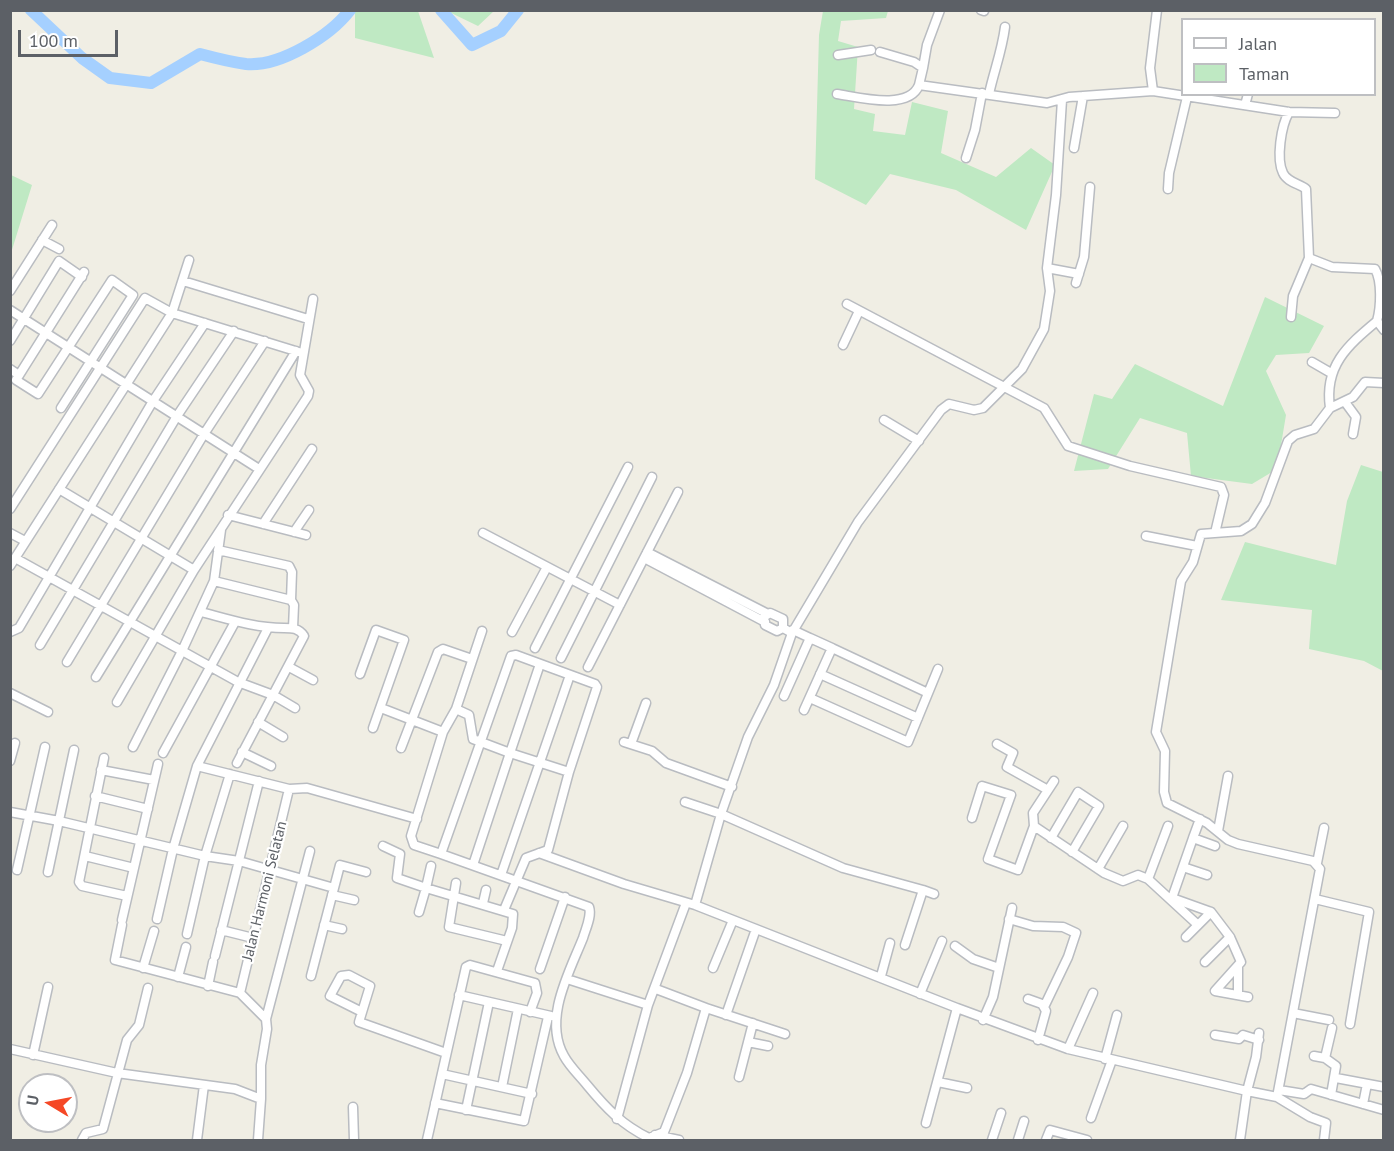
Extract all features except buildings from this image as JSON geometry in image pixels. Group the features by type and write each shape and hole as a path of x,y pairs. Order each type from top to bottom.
{"street":[{"path":"837,94 887,101 906,97 916,90 927,45 940,10"},
{"path":"1153,91 1150,68 1157,10"},
{"path":"966,158 1002,52 1005,27"},
{"path":"838,55 876,51 914,62 923,68"},
{"path":"919,85 1047,104 1083,96 1153,91 1181,96"},
{"path":"1074,148 1083,96"},
{"path":"1181,96 1289,112 1335,113"},
{"path":"1245,105 1247,96"},
{"path":"1168,189 1169,173 1187,97"},
{"path":"617,1119 648,1005 691,904 748,737 774,685 792,631 858,522 944,406 949,404 974,410 983,408 1022,369 1044,329 1050,291 1047,268 1056,204 1062,100"},
{"path":"1289,112 1282,124 1282,169 1288,179 1306,189 1306,250 1309,258 1293,296 1292,317"},
{"path":"1047,268 1077,279 1086,244 1090,187"},
{"path":"11,288 52,225"},
{"path":"42,240 59,249"},
{"path":"1309,258 1332,267 1379,269 1380,306 1377,321 1354,339 1331,373 1328,386 1330,408"},
{"path":"189,260 172,313 13,562 49,577 238,682 273,695 295,708"},
{"path":"10,341 59,261 83,274 16,380 38,394 112,280 133,295 61,408"},
{"path":"183,281 308,319"},
{"path":"10,509 145,298 172,313 299,352"},
{"path":"117,702 221,526 309,391 300,375 299,352 313,299"},
{"path":"847,304 1004,385 1046,410 1068,446 1130,466 1221,487 1224,495 1215,533"},
{"path":"10,310 259,469"},
{"path":"843,345 859,311"},
{"path":"1377,321 1383,330"},
{"path":"10,632 19,628 153,401 205,322"},
{"path":"40,645 177,416 234,331"},
{"path":"67,662 204,434 265,342"},
{"path":"96,677 233,452 299,352"},
{"path":"1312,362 1331,373"},
{"path":"10,369 19,375"},
{"path":"1317,863 1238,844 1200,819 1167,803 1164,792 1165,751 1156,732 1181,581 1193,562 1201,534 1241,531 1252,524 1265,503 1288,441 1295,435 1314,429 1330,408 1345,402 1365,382 1383,383"},
{"path":"1345,402 1356,417 1353,434"},
{"path":"884,420 920,441"},
{"path":"263,524 312,449"},
{"path":"536,648 628,467"},
{"path":"561,658 652,477"},
{"path":"59,489 194,570"},
{"path":"588,667 678,492"},
{"path":"294,532 309,510"},
{"path":"228,515 306,535"},
{"path":"133,747 182,651 214,581 221,526"},
{"path":"10,532 25,542"},
{"path":"483,533 620,605"},
{"path":"1146,536 1197,546"},
{"path":"218,550 290,566 292,572 291,600 294,605 293,628"},
{"path":"646,555 766,618 765,625 777,631 783,628 810,638 928,693"},
{"path":"512,632 547,567"},
{"path":"214,581 291,600"},
{"path":"201,612 235,622 268,628 293,628 300,630 304,636 237,763"},
{"path":"163,753 235,622"},
{"path":"157,919 173,849 197,766 238,682 268,628"},
{"path":"360,674 376,630 404,640 373,728"},
{"path":"435,1103 524,1121 552,1016 590,913 585,904 412,843 411,836 443,732 456,709 482,631"},
{"path":"784,696 810,638"},
{"path":"804,710 832,648"},
{"path":"401,748 438,652 443,649 472,659"},
{"path":"441,854 511,656 516,654 597,687 569,772 548,850 526,858 504,910"},
{"path":"473,865 540,664"},
{"path":"289,667 313,681"},
{"path":"810,698 908,742 938,669"},
{"path":"820,674 918,718"},
{"path":"501,875 570,675"},
{"path":"10,693 48,712"},
{"path":"646,703 628,743 652,751 666,763 732,787"},
{"path":"381,708 443,732"},
{"path":"456,709 469,715 472,737 479,743 569,772"},
{"path":"258,722 283,737"},
{"path":"10,761 15,743"},
{"path":"997,744 1013,753 1008,767 1048,790"},
{"path":"17,870 45,747"},
{"path":"48,872 74,750"},
{"path":"242,752 271,766"},
{"path":"104,758 79,880 82,886 127,896"},
{"path":"158,764 127,896 115,960 240,993 266,1019"},
{"path":"197,766 290,789 307,788 417,819"},
{"path":"101,770 154,780"},
{"path":"186,934 205,856 230,774"},
{"path":"1218,831 1228,776"},
{"path":"208,986 260,781"},
{"path":"972,818 982,786 1011,795 988,860 1018,870 1034,826 1033,813 1054,781"},
{"name":"Jalan Harmoni Selatan","path":"240,993 290,789"},
{"path":"1051,838 1078,792 1100,806 1072,852"},
{"path":"95,796 148,808"},
{"path":"685,802 721,813 821,860 934,894"},
{"path":"10,812 205,856 239,861 302,879 354,900"},
{"path":"1172,898 1200,819"},
{"path":"1034,826 1098,869 1123,881 1138,874 1148,879 1172,898 1198,925"},
{"path":"1098,869 1123,826"},
{"path":"1148,879 1168,826"},
{"path":"1278,1093 1315,899 1320,869 1317,863 1324,828"},
{"path":"1193,838 1215,846"},
{"path":"383,846 400,854 397,878 512,912 514,920 496,971"},
{"path":"260,1137 261,1065 267,1029 266,1019 310,851"},
{"path":"539,853 691,904 881,976 983,1020 1038,1040 1108,1059 1247,1091 1304,1094 1311,1089 1383,1110"},
{"path":"85,856 134,868"},
{"path":"310,976 340,865 366,872"},
{"path":"418,912 430,866"},
{"path":"1183,867 1207,875"},
{"path":"456,882 452,896 449,927 507,940"},
{"path":"483,903 486,890"},
{"path":"906,945 923,890"},
{"path":"540,969 565,897"},
{"path":"1172,898 1211,912 1230,937 1241,962 1215,991 1248,997"},
{"path":"1315,899 1369,912 1350,1024"},
{"path":"983,1020 993,997 1012,909"},
{"path":"1186,937 1211,912"},
{"path":"1009,919 1033,927 1063,927 1076,933 1068,957 1044,1007 1044,1027 1038,1040"},
{"path":"713,969 733,920"},
{"path":"324,925 342,930"},
{"path":"726,1015 756,929"},
{"path":"221,930 253,938"},
{"path":"143,968 154,931"},
{"path":"1205,962 1230,937"},
{"path":"920,994 942,941"},
{"path":"881,976 890,943"},
{"path":"955,946 973,959 999,968"},
{"path":"178,977 186,947"},
{"path":"427,1140 467,965 535,983 537,993 530,1012"},
{"path":"1238,966 1238,995"},
{"path":"360,1011 330,996 340,976 345,974 368,983 369,990 358,1020 361,1023 446,1053"},
{"path":"567,979 648,1005"},
{"path":"33,1055 48,987"},
{"path":"82,1140 86,1133 103,1130 127,1040 140,1025 148,988"},
{"path":"656,989 785,1034"},
{"path":"1068,1049 1093,993"},
{"path":"459,994 552,1016"},
{"path":"1028,999 1044,1007"},
{"path":"466,1110 489,1002"},
{"path":"651,1138 664,1132 706,1008"},
{"path":"926,1123 957,1008"},
{"path":"502,1087 518,1009"},
{"path":"1293,1013 1330,1024 1325,1058"},
{"path":"552,1016 563,1055 617,1119 651,1138 679,1140"},
{"path":"1091,1118 1108,1059 1117,1016"},
{"path":"739,1077 753,1023"},
{"path":"1215,1035 1239,1039 1245,1035 1259,1036 1247,1091 1240,1140"},
{"path":"748,1042 768,1046"},
{"path":"10,1049 117,1073 244,1091 261,1099"},
{"path":"1314,1056 1325,1058 1336,1065 1336,1078 1331,1095"},
{"path":"442,1074 532,1094"},
{"path":"1336,1078 1383,1087"},
{"path":"938,1083 967,1088"},
{"path":"1363,1104 1367,1084"},
{"path":"197,1140 204,1085"},
{"path":"1278,1093 1310,1117 1326,1123 1324,1140"},
{"path":"353,1107 354,1140"},
{"path":"992,1140 1001,1113"},
{"path":"1018,1140 1024,1121"},
{"path":"1046,1140 1050,1130 1076,1139 1087,1140"}],"green space":[{"path":"355,11 418,11 434,58 355,38"},
{"path":"447,11 494,11 478,26"},
{"path":"823,11 888,11 886,18 841,21 838,41 858,47 854,109 875,114 873,131 905,135 912,102 948,111 941,153 996,177 1031,148 1055,165 1026,230 956,190 890,174 866,205 815,179 819,35"},
{"path":"11,175 32,185 10,253"},
{"path":"1265,297 1324,326 1309,353 1276,355 1266,371 1286,415 1277,469 1252,484 1191,476 1187,433 1140,418 1108,469 1074,471 1094,394 1112,399 1135,364 1223,406"},
{"path":"1361,465 1383,472 1383,671 1364,661 1309,649 1312,610 1221,600 1245,542 1336,565 1347,501"}],"waterway":[{"path":"31,10 82,58 110,78 151,83 200,54 246,64 259,64 289,55 330,30 350,10"},
{"path":"441,10 472,45 501,31 518,10"}]}
